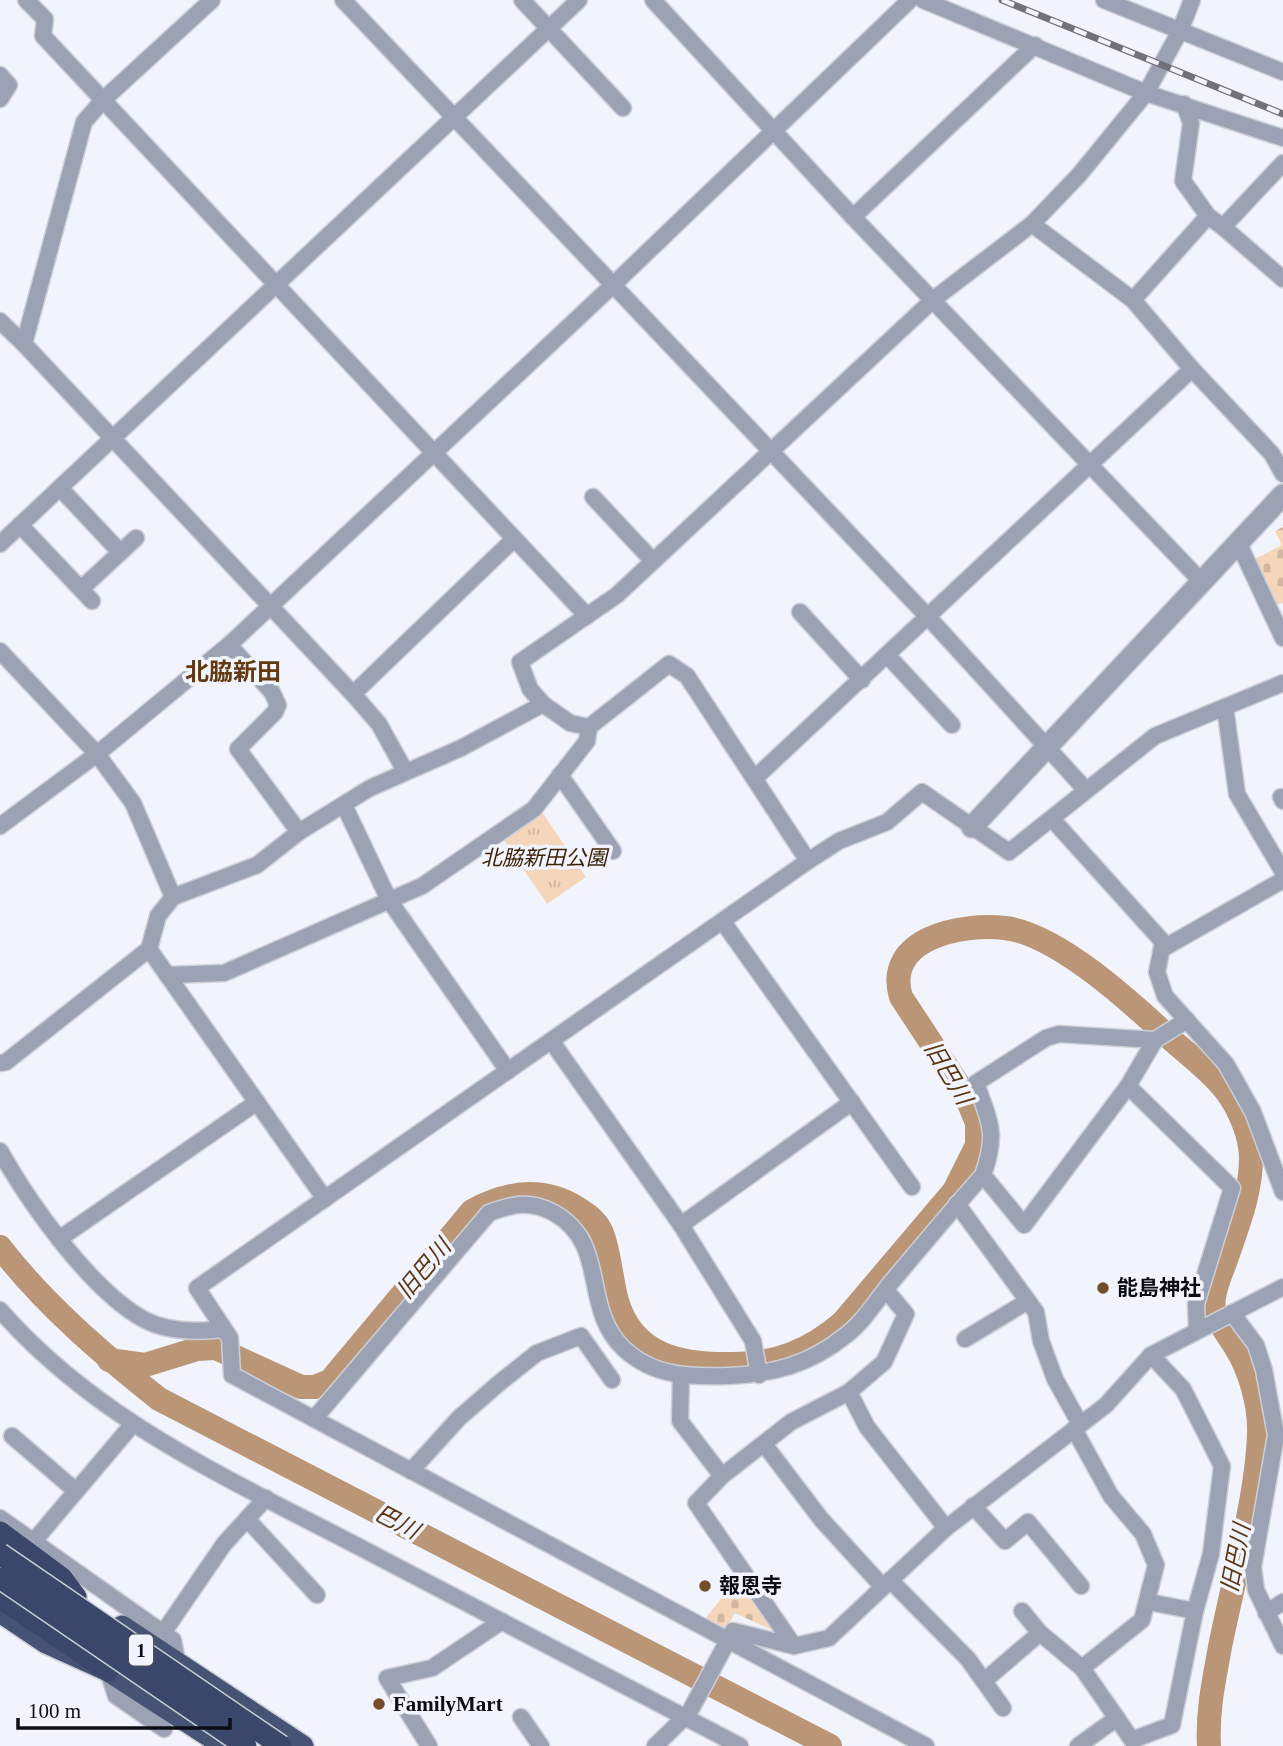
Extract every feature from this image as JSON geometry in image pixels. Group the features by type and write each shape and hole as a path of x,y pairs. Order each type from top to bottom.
{"highway":[{"path":"0,1532 62,1577 76,1597"},
{"path":"0,1546 303,1746"},
{"name":"1","path":"0,1554 281,1746"},
{"name":"1","path":"0,1578 247,1746"},
{"path":"0,1598 223,1746"},
{"path":"0,1612 46,1643 108,1671"}],"street":[{"path":"26,0 45,19 43,36 587,616"},
{"path":"24,344 84,122 103,100 212,0"},
{"path":"343,0 929,618 1086,790"},
{"path":"522,0 623,108"},
{"path":"0,544 579,0"},
{"path":"653,0 776,130 853,217 1201,581"},
{"path":"0,826 97,754 270,608 910,0"},
{"path":"1104,0 1283,72"},
{"path":"589,727 570,723 543,704 530,689 520,662 617,594 934,299 1032,224 1079,175 1146,93 1180,31 1192,0"},
{"path":"928,1 1146,93 1283,138"},
{"path":"853,217 1035,45"},
{"path":"0,75 9,85 0,100"},
{"path":"1184,104 1191,123 1182,181 1208,216 1283,279"},
{"path":"1223,227 1283,163"},
{"path":"1133,300 1208,216"},
{"path":"1032,224 1133,300 1192,369 1272,454 1283,474"},
{"path":"0,321 353,694 379,724 405,771"},
{"path":"755,778 1192,369"},
{"path":"60,488 120,552"},
{"path":"971,827 1283,495"},
{"path":"593,497 653,561"},
{"path":"20,525 87,595 120,552 136,538"},
{"path":"353,694 514,539"},
{"path":"1238,542 1283,638"},
{"path":"800,612 862,680"},
{"path":"229,645 272,692 278,705 275,712 238,748 299,832"},
{"path":"0,651 97,754 132,803 173,897"},
{"path":"888,656 952,724"},
{"path":"167,975 224,972 422,886 534,809 587,741 589,727 668,664 687,676 808,861"},
{"path":"926,1746 232,1375 227,1333 197,1288 808,861 839,841 887,822 922,792 1009,852 1155,736 1283,682"},
{"path":"0,1063 6,1062 149,950 159,916 173,897 257,865 299,832 344,805 405,771 461,748 543,704"},
{"path":"1225,707 1237,794 1283,872"},
{"path":"561,775 613,851"},
{"path":"344,805 389,900 508,1072"},
{"path":"1052,819 1163,942 1157,972 1165,996 1226,1063 1252,1112 1283,1192"},
{"path":"1162,949 1283,880"},
{"path":"723,922 912,1187"},
{"path":"149,950 325,1199"},
{"path":"983,1175 1024,1225 1128,1086 1154,1040 1186,1020"},
{"path":"314,1419 489,1213 512,1205 531,1204 569,1222 582,1236 600,1307 608,1327 622,1348 659,1371 681,1377 759,1375 799,1364 822,1353 848,1334 983,1175 991,1152 993,1130 976,1083 1046,1038 1059,1034 1154,1040"},
{"path":"552,1042 681,1225 753,1341 759,1375"},
{"path":"1128,1086 1232,1188 1196,1304 1216,1321 1256,1345 1276,1435 1253,1567 1256,1590 1283,1646"},
{"path":"59,1239 257,1102"},
{"path":"681,1225 852,1102"},
{"path":"0,1151 18,1183 59,1239 89,1272 145,1320 166,1327 227,1333"},
{"path":"957,1204 1035,1312 1041,1341 1077,1427 1111,1496 1143,1534 1156,1565 1149,1602 1142,1620 1082,1668"},
{"path":"655,1746 687,1716 733,1631 742,1631 794,1646 829,1637 946,1528 1106,1405 1151,1355 1283,1287"},
{"path":"794,1646 696,1503 722,1476 791,1422 849,1392 884,1362 906,1314 886,1290"},
{"path":"965,1339 1028,1301"},
{"path":"0,1310 34,1349 90,1396 132,1425 740,1746"},
{"path":"411,1471 459,1418 537,1353 581,1336 612,1380"},
{"path":"1021,1611 1040,1633 1082,1668 1132,1740 1172,1725 1195,1611 1211,1554 1222,1466 1183,1389 1151,1355"},
{"path":"681,1377 680,1420 722,1476"},
{"path":"849,1392 867,1427 946,1528"},
{"path":"34,1541 132,1425"},
{"path":"12,1436 76,1491"},
{"path":"764,1444 821,1519 886,1584 968,1659 1003,1708"},
{"path":"163,1633 224,1544 266,1498"},
{"path":"973,1506 1005,1541 1028,1522 1081,1586"},
{"path":"0,1518 173,1640 177,1661"},
{"path":"247,1519 317,1595"},
{"path":"1149,1602 1195,1611"},
{"path":"1266,1613 1283,1602"},
{"path":"429,1746 387,1678 432,1668 502,1621"},
{"path":"984,1681 1040,1633"},
{"path":"108,1671 116,1696 164,1729"},
{"path":"235,1746 255,1713"},
{"path":"521,1717 534,1743"},
{"path":"1078,1746 1116,1718"}],"green space":[{"path":"1283,527 1283,603 1273,606 1253,560 1282,545 1275,531"},
{"name":"北脇新田公園","path":"542,812 586,877 547,904 503,839"},
{"path":"745,1580 778,1628 774,1631 735,1613 725,1630 705,1619 732,1585"}],"waterway":[{"name":"旧巴川","path":"109,1360 145,1365 197,1349 216,1348 301,1387 315,1387 330,1381 472,1211 498,1199 524,1194 538,1194 564,1201 595,1222 605,1241 617,1301 624,1320 635,1334 661,1354 695,1362 732,1364 763,1362 805,1348 843,1322 954,1191 977,1145 977,1123 966,1096 901,997 899,977 904,961 915,948 948,932 987,927 1026,933 1048,943 1094,973 1208,1071 1235,1106 1249,1141 1251,1158 1246,1197 1213,1303 1218,1319 1250,1377 1258,1411 1259,1433 1254,1485 1213,1684 1209,1746"},
{"name":"巴川","path":"0,1247 35,1288 75,1328 159,1399 830,1746"}],"railway":[{"path":"1002,0 1283,114"}],"place":[{"name":"能島神社","path":"1103,1288"},
{"name":"報恩寺","path":"705,1586"},
{"name":"FamilyMart","path":"379,1704"}],"district":[{"name":"北脇新田","path":"233,672"}]}
